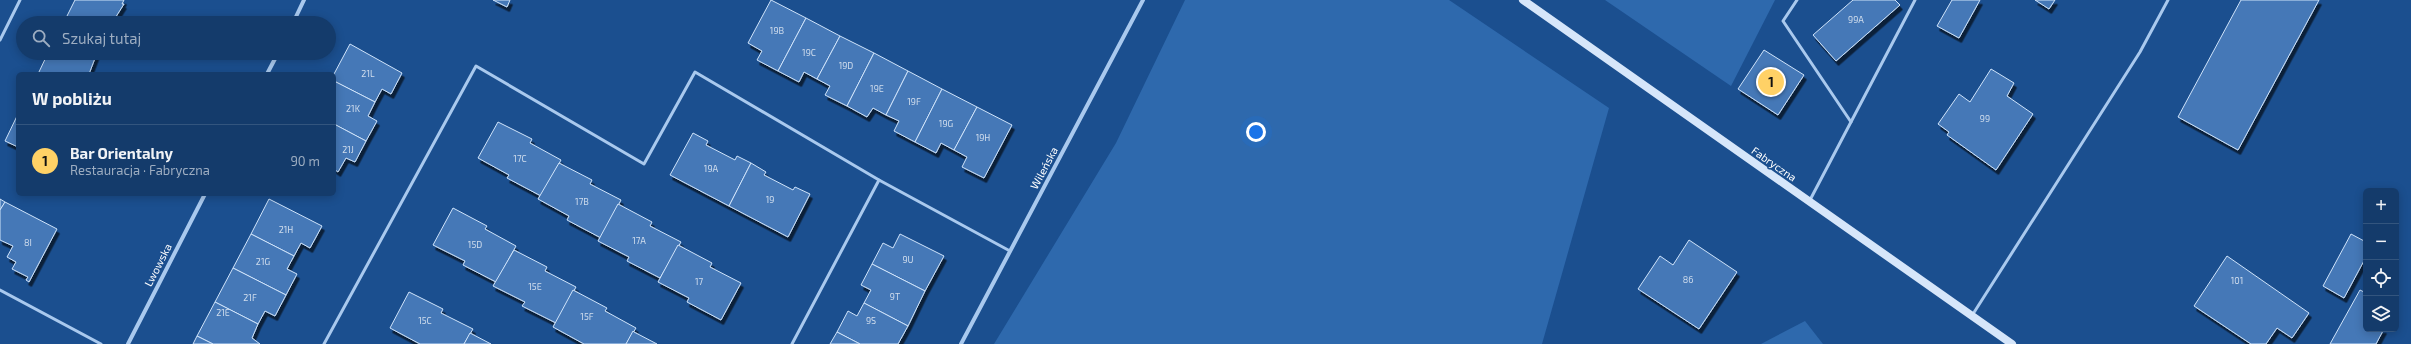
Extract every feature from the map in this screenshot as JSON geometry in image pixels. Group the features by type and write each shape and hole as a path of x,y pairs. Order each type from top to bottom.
{"street":[{"path":"296,16 304,0"},
{"name":"Wileńska","path":"961,344 1143,0"},
{"name":"Fabryczna","path":"1524,0 2012,344"},
{"path":"268,72 274,60"},
{"name":"Lwowska","path":"128,344 204,196"}],"lane":[{"path":"0,40 20,0"},
{"path":"1797,0 1784,21 1851,122"},
{"path":"1809,202 1915,0"},
{"path":"1972,316 2140,52 2168,0"},
{"path":"324,344 476,66 644,164 695,72 879,180 1010,251"},
{"path":"792,344 879,180"},
{"path":"0,290 101,344"}],"shaded area":[{"path":"1185,0 1449,0 1609,108 1542,344 994,344 1116,143"},
{"path":"1605,0 1775,0 1731,86"},
{"path":"1805,321 1823,344 1761,344"}],"building":[{"path":"75,0 124,0 122,4 124,4 116,16 67,16"},
{"path":"493,0 510,0 507,7"},
{"path":"771,0 806,18 778,71 757,60 762,51 748,43"},
{"path":"1853,0 1895,0 1900,5 1836,61 1813,35"},
{"path":"1952,0 1980,0 1959,38 1937,26"},
{"path":"2035,0 2055,0 2049,9"},
{"path":"2241,0 2319,0 2238,150 2178,117"},
{"path":"806,18 840,36 817,79 804,72 799,82 778,71"},
{"path":"840,36 874,53 847,106 825,95 830,86 817,79"},
{"path":"350,44 402,73 391,94 382,89 375,102 336,82 335,72"},
{"path":"1764,50 1804,75 1778,115 1738,89"},
{"path":"874,53 908,71 886,115 873,108 867,117 847,106"},
{"path":"45,60 94,60 90,72 39,72"},
{"path":"1991,69 2014,83 2007,96 2033,114 1996,170 1947,135 1949,132 1938,124 1959,94 1970,102"},
{"path":"908,71 942,89 915,142 894,131 899,121 886,115"},
{"path":"336,82 375,102 368,116 377,121 366,141 336,125"},
{"path":"942,89 977,107 954,150 941,143 936,153 915,142"},
{"path":"977,107 1012,125 984,178 962,167 967,157 954,150"},
{"path":"16,118 16,146 5,141"},
{"path":"498,122 532,139 530,143 561,160 541,196 507,178 509,175 478,158"},
{"path":"336,125 366,141 355,162 346,158 338,172 336,170"},
{"path":"693,133 708,141 706,145 735,160 737,156 751,163 729,206 670,175"},
{"path":"559,163 592,180 590,184 621,200 601,238 567,220 569,216 538,199"},
{"path":"751,163 766,172 764,175 793,190 795,187 810,194 788,237 729,206"},
{"path":"0,199 5,202 0,210"},
{"path":"269,199 322,226 310,248 301,243 294,256 251,234"},
{"path":"5,202 57,229 29,282 26,280 28,277 12,269 16,262 7,257 13,246 0,240 0,210"},
{"path":"618,204 652,222 650,226 681,242 660,278 627,261 629,257 598,241"},
{"path":"453,208 487,226 485,229 516,246 496,282 463,265 465,261 433,245"},
{"path":"251,234 294,256 287,269 297,274 286,295 233,268"},
{"path":"900,234 944,256 925,291 872,264 883,243 893,248"},
{"path":"2351,234 2363,240 2363,263 2344,298 2323,286"},
{"path":"1689,240 1737,272 1699,329 1638,289 1660,256 1673,265"},
{"path":"678,245 712,263 710,267 741,283 721,320 687,302 689,298 658,282"},
{"path":"514,250 547,267 545,271 576,287 556,323 522,306 525,302 493,286"},
{"path":"2227,256 2309,313 2292,338 2277,328 2266,344 2251,344 2194,306"},
{"path":"872,264 925,291 908,326 864,303 871,290 861,285"},
{"path":"233,268 286,295 275,316 265,311 258,324 215,302"},
{"path":"573,290 607,308 605,311 636,328 626,344 584,344 553,327"},
{"path":"2360,290 2363,292 2363,332 2382,332 2376,344 2330,344"},
{"path":"409,292 443,309 441,313 473,329 464,344 420,344 390,328"},
{"path":"215,302 258,324 252,338 260,344 213,344 197,336"},
{"path":"864,303 908,326 898,344 860,344 837,332 848,311 857,316"},
{"path":"633,331 634,332 657,344 626,344"},
{"path":"837,332 860,344 830,344"},
{"path":"470,333 491,344 464,344"},
{"path":"197,336 213,344 193,344"}],"place":[{"name":"Bar Orientalny","path":"1771,82"}]}
